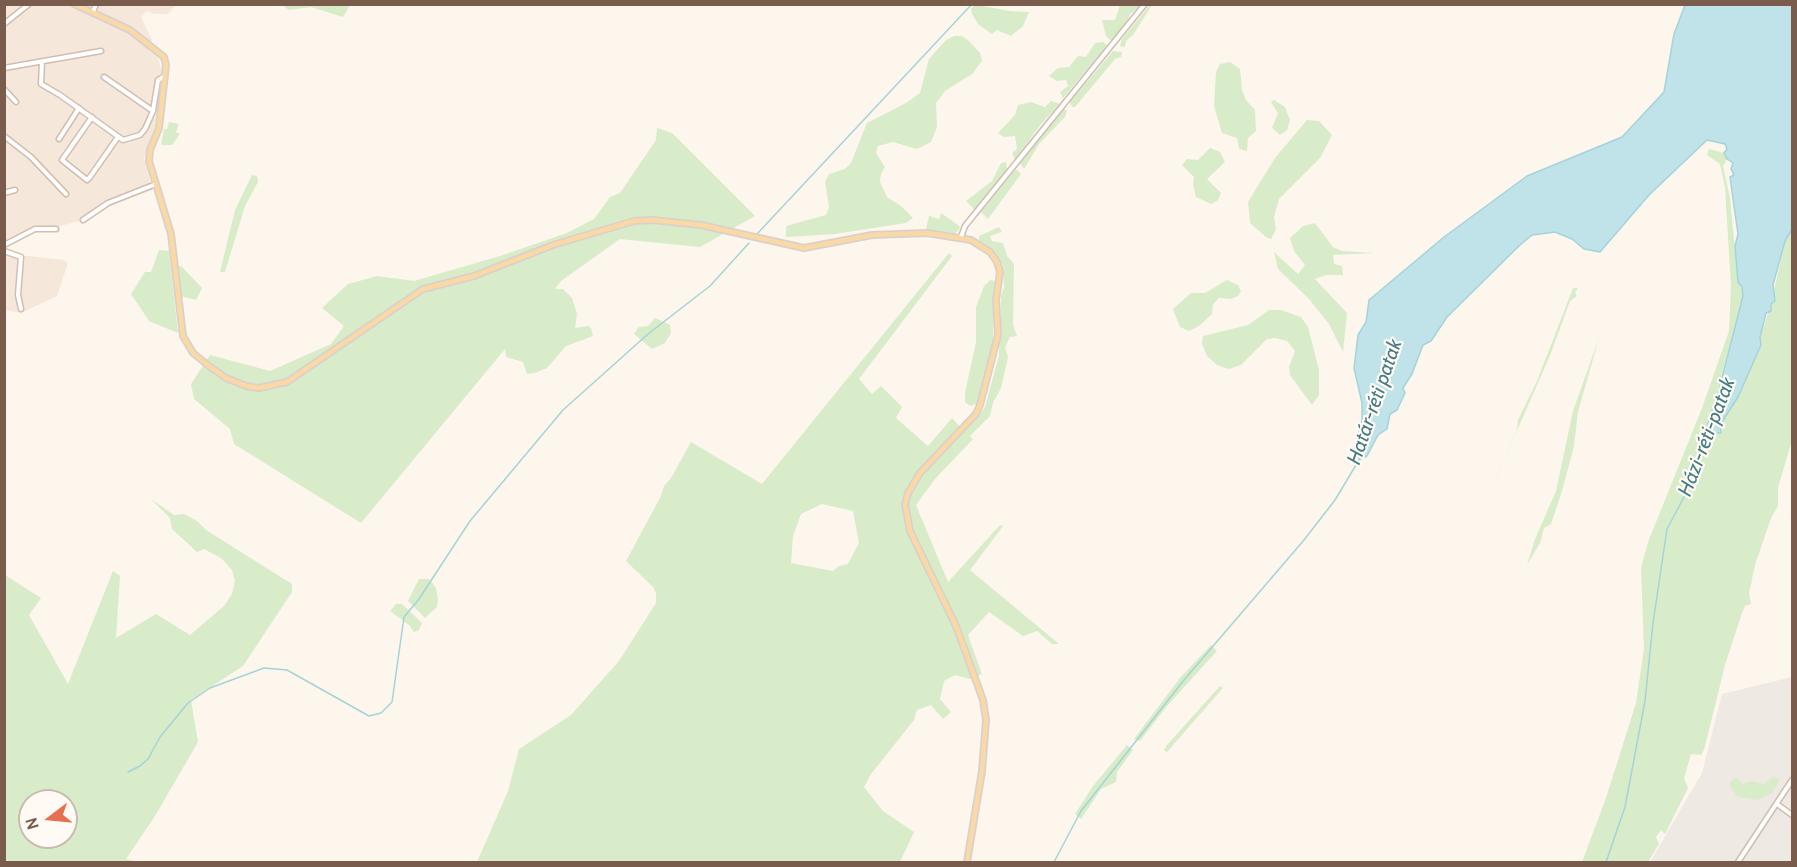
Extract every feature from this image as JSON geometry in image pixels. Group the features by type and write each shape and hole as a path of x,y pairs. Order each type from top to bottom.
{"main road":[{"path":"74,4 130,30 164,57 165,76 159,128 149,155 171,234 186,344 193,353 226,378 246,386 259,388 286,382 423,289 474,276 553,245 634,221 652,220 701,225 804,248 893,233 961,237 990,252 999,267 997,348 976,414 920,473 908,492 905,504 910,531 956,626 984,700 986,720 982,771 967,862"}],"street":[{"path":"4,24 29,4"},
{"path":"93,12 96,4"},
{"path":"961,237 964,226 1145,4"},
{"path":"4,68 101,51"},
{"path":"42,62 41,84 125,140 140,135 153,111 158,80 161,76 165,76"},
{"path":"104,77 153,111"},
{"path":"4,89 16,102"},
{"path":"59,139 79,108"},
{"path":"92,117 62,159 87,180 117,141 118,136"},
{"path":"4,136 31,157 66,194"},
{"path":"83,220 108,203 156,184"},
{"path":"4,193 15,190"},
{"path":"4,245 35,230 56,229"},
{"path":"4,251 21,257 18,295 21,309"},
{"path":"1737,862 1792,780"},
{"path":"1777,804 1792,815"}],"shaded area":[{"path":"4,5 176,5 168,14 154,14 147,11 141,17 152,40 148,50 158,58 162,72 155,126 144,158 152,190 105,208 102,205 79,221 34,233 6,248 19,255 64,260 68,263 57,296 21,313 5,310"},
{"path":"1792,677 1792,862 1650,862 1702,773 1722,694"}],"green space":[{"path":"282,5 350,5 343,17 311,7 289,10"},
{"path":"977,5 1029,12 1023,26 1011,36 997,30 992,34 979,25 972,14 971,8"},
{"path":"1120,5 1141,5 1130,14 1126,24 1111,41 1106,36 1102,20 1115,20"},
{"path":"1152,5 1133,35 1126,41 1125,47 1120,46 1122,39"},
{"path":"954,36 962,36 969,41 980,53 982,61 972,74 945,91 936,103 937,127 931,142 917,149 893,142 878,146 876,153 885,167 880,182 887,197 913,218 906,223 835,234 786,237 786,226 826,215 829,207 825,182 829,174 845,169 851,163 867,123 906,103 920,93 929,59 946,40"},
{"path":"1103,42 1107,45 1103,51 1063,98 1060,92 1068,86 1066,80 1057,81 1049,76 1058,68 1069,67 1078,56 1086,57 1095,43"},
{"path":"1113,51 1122,52 1121,57 1115,59 1075,107 1072,107 1070,102"},
{"path":"1230,62 1240,69 1242,90 1246,100 1255,110 1256,131 1248,138 1247,151 1239,149 1237,138 1222,133 1214,106 1216,72 1220,64"},
{"path":"1274,100 1285,107 1290,120 1287,130 1280,135 1272,128 1278,113 1271,102"},
{"path":"1051,101 1060,104 1041,124 1015,160 1012,153 1017,149 1015,136 1004,137 998,133 1015,115 1018,105 1031,102 1045,107"},
{"path":"1063,109 1067,110 1065,117 1039,144 1024,169 1020,163"},
{"path":"1307,120 1319,121 1332,135 1320,158 1279,199 1274,217 1276,229 1271,239 1250,223 1248,202 1275,158"},
{"path":"169,122 179,124 176,132 180,134 172,145 161,145 164,129 167,129"},
{"path":"657,128 672,133 755,216 700,247 620,239 561,281 555,289 563,289 572,298 577,314 575,328 588,326 593,336 566,346 547,368 535,373 527,374 523,362 506,357 505,349 361,523 234,444 230,429 194,399 191,384 210,355 270,371 331,344 344,326 322,308 348,284 377,276 414,281 500,256 567,233 594,219 610,197 620,193 656,140"},
{"path":"1210,148 1220,152 1225,162 1207,179 1221,193 1218,200 1211,204 1196,197 1194,177 1182,165 1187,159 1198,160"},
{"path":"1709,149 1724,153 1727,159 1723,166 1730,198 1738,282 1742,286 1743,296 1702,446 1717,432 1761,345 1760,337 1771,304 1785,241 1792,229 1792,440 1778,488 1778,506 1771,518 1755,565 1749,594 1751,604 1745,606 1742,613 1725,665 1704,750 1701,755 1691,754 1684,778 1688,788 1665,834 1661,830 1656,837 1659,844 1648,862 1582,862 1606,798 1636,703 1644,649 1641,568 1648,542 1702,408 1729,331 1731,287 1725,187 1720,164 1707,155"},
{"path":"1006,162 1007,169 975,210 966,201 992,181 1001,163"},
{"path":"1016,169 1021,174 988,219 981,212"},
{"path":"252,175 257,176 258,182 245,206 225,272 220,272 235,210"},
{"path":"941,213 960,228 955,234 926,229 929,216 939,219"},
{"path":"1315,223 1333,247 1342,251 1374,253 1333,255 1334,264 1342,266 1343,275 1326,275 1315,279 1347,313 1343,352 1329,324 1309,299 1278,269 1274,252 1298,274 1305,265 1294,251 1290,238 1303,226"},
{"path":"999,227 1002,232 990,236 992,241 1003,243 1007,256 1014,264 1013,325 1017,336 1010,337 1005,347 1008,357 1001,388 993,403 990,416 970,436 965,432 973,439 935,479 916,505 948,582 1000,525 1003,526 970,570 1059,644 1052,644 1037,631 1023,636 989,612 968,635 982,674 970,679 955,675 944,681 940,699 951,712 943,719 931,705 917,710 914,720 871,774 864,787 883,811 914,832 900,862 477,862 508,791 519,749 571,715 619,661 656,603 656,593 653,587 626,561 661,496 664,486 691,442 762,484 949,253 952,256 859,379 872,394 881,386 902,407 896,418 928,446 952,418 964,431 980,414 985,407 999,355 1001,296 1004,288 1003,265 990,248 979,241 979,236","holes":["822,504 853,511 859,543 848,564 839,566 833,571 791,563 793,536 801,514"]},
{"path":"159,250 169,251 178,333 149,321 131,294 145,272 151,272"},
{"path":"181,266 202,288 196,300 180,296 177,267"},
{"path":"990,280 996,281 993,303 993,342 978,403 970,406 965,402 965,393 976,342 976,307 984,286"},
{"path":"1227,280 1238,285 1241,291 1238,296 1231,299 1219,298 1213,304 1212,314 1199,326 1189,331 1180,327 1173,309 1191,293 1205,293"},
{"path":"1573,288 1578,288 1575,293 1577,296 1570,301 1551,353 1473,531 1517,430 1518,420 1537,381"},
{"path":"1269,310 1281,310 1301,317 1308,327 1319,370 1319,395 1312,405 1290,375 1289,367 1295,351 1287,341 1267,339 1241,365 1229,369 1217,365 1207,356 1202,344 1203,336 1248,325"},
{"path":"655,318 670,325 671,333 665,343 652,349 634,334 639,327 648,326"},
{"path":"1599,338 1578,412 1574,446 1562,491 1551,524 1544,528 1540,543 1527,565 1535,539 1556,491 1573,411"},
{"path":"151,499 174,515 184,514 197,521 206,530 292,584 292,592 243,666 191,700 198,742 155,816 126,859 139,862 5,862 5,575 41,598 29,615 68,684 113,571 120,576 116,638 156,614 190,635 224,606 232,594 235,581 232,570 221,558 204,549 197,552 172,529 170,518"},
{"path":"419,579 429,579 436,588 438,599 437,607 425,618 408,601"},
{"path":"396,604 402,604 422,623 419,630 414,632 409,625 390,611"},
{"path":"1211,645 1217,651 1167,706 1140,741 1134,739 1180,678"},
{"path":"1220,686 1223,688 1167,752 1164,750 1167,745"},
{"path":"1127,745 1133,750 1117,772 1116,782 1101,789 1081,819 1075,814 1093,786"},
{"path":"1774,776 1779,780 1772,793 1758,800 1738,797 1730,787 1730,782 1738,778 1742,784 1752,781 1763,784"}],"water":[{"path":"1685,5 1792,5 1792,229 1785,241 1773,285 1775,301 1771,304 1771,311 1766,313 1760,337 1761,345 1738,397 1720,425 1721,433 1714,433 1711,440 1711,436 1700,449 1719,389 1743,296 1742,287 1738,282 1735,246 1738,234 1730,177 1734,175 1731,169 1733,163 1724,153 1727,149 1725,144 1707,140 1649,195 1600,252 1584,249 1572,239 1555,232 1532,235 1519,246 1447,317 1431,341 1423,345 1412,374 1403,388 1405,393 1397,410 1390,414 1387,429 1378,435 1367,456 1359,460 1355,449 1362,420 1362,403 1354,368 1358,335 1366,322 1369,300 1444,237 1527,176 1622,137 1664,92 1674,34"}],"waterway":[{"path":"757,234 972,4"},
{"path":"128,772 148,759 160,737 188,703 210,688 264,668 287,670 369,716 381,713 392,702 404,617 419,599 470,521 563,410 648,334 710,286 749,243"},
{"name":"Házi-réti-patak","path":"1606,862 1625,807 1645,701 1653,623 1667,529 1691,484 1702,446"},
{"name":"Határ-réti patak","path":"1054,862 1081,811 1184,680 1304,540 1335,500 1359,460"}]}
